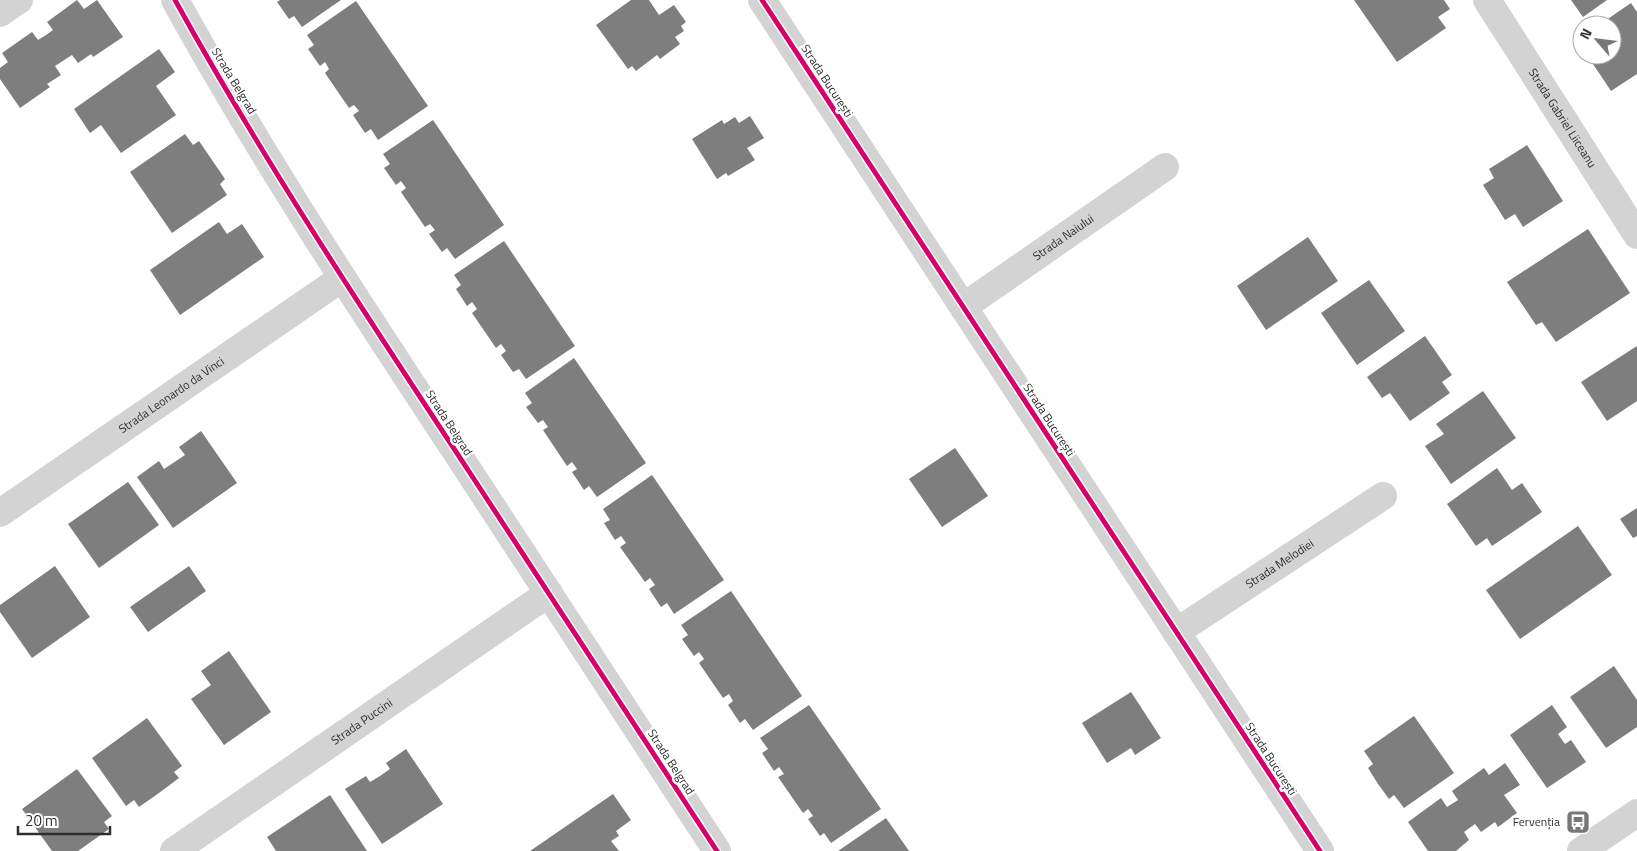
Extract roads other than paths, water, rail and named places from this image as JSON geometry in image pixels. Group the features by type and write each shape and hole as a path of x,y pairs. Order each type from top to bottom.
{"street":[{"path":"0,13 18,0"},
{"name":"Strada Belgrad","path":"175,0 199,43 342,278 717,851"},
{"name":"Strada București","path":"762,0 1320,851"},
{"name":"Strada Gabriel Liiceanu","path":"1487,0 1637,235"},
{"name":"Strada Naiului","path":"963,308 1165,167"},
{"name":"Strada Leonardo da Vinci","path":"0,513 342,278"},
{"name":"Strada Melodiei","path":"1176,632 1383,496"},
{"name":"Strada Puccini","path":"174,851 549,593"},
{"path":"1581,851 1637,813"}],"place":[{"name":"Fervenția","path":"1578,822"}]}
